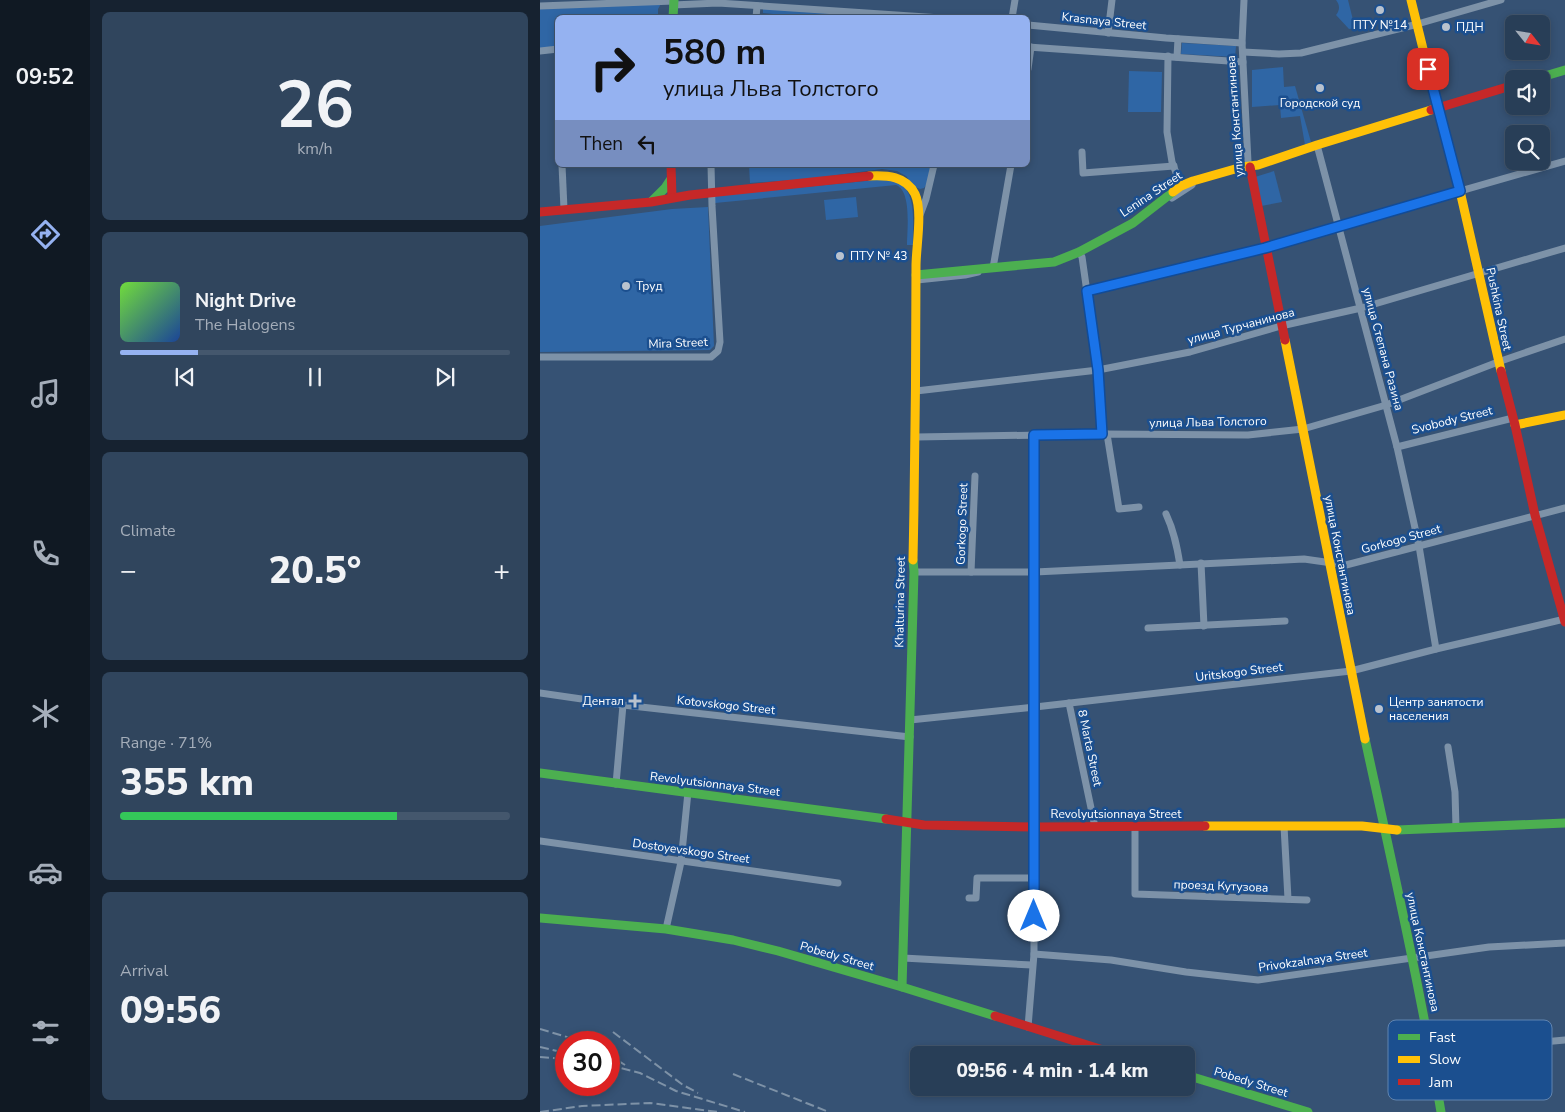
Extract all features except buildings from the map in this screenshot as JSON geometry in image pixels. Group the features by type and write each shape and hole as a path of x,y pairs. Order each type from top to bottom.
{"street":[{"path":"1012,15 1015,0"},
{"path":"1108,33 1112,0"},
{"name":"улица Константинова","path":"1244,0 1242,42 1248,162 1350,671 1425,1020"},
{"name":"Pushkina Street","path":"1411,0 1437,108 1460,191 1498,362 1535,515 1565,620"},
{"path":"1243,52 1301,53 1417,24 1501,0"},
{"path":"673,15 674,2"},
{"path":"540,6 674,2 718,3 894,15"},
{"path":"756,15 757,6"},
{"name":"Krasnaya Street","path":"1030,25 1178,39 1242,42"},
{"path":"1177,57 1178,39"},
{"path":"1030,47 1243,62"},
{"path":"540,51 555,49"},
{"path":"1168,56 1166,121 1171,158 1181,186"},
{"path":"1550,74 1565,70"},
{"name":"Lenina Street","path":"916,278 1054,262 1080,253 1133,222 1181,186 1193,181 1242,167 1250,168 1318,145 1505,88"},
{"name":"улица Степана Разина","path":"1318,145 1397,448 1419,546 1436,649"},
{"path":"1082,152 1083,173 1174,166"},
{"path":"1087,291 1265,248 1565,161"},
{"path":"562,167 564,209"},
{"path":"671,167 672,198"},
{"name":"Mira Street","path":"540,357 711,357 718,351 720,342 711,167"},
{"name":"Khalturina Street","path":"919,216 926,200 934,167"},
{"path":"993,268 1011,167"},
{"path":"916,278 965,275 999,269 1037,268 1070,260 1080,253 1131,228 1193,184 1250,168"},
{"name":"Khalturina Street","path":"713,194 883,175 900,178 913,190 919,200 916,278 914,572 902,987"},
{"path":"651,202 665,188 671,178"},
{"path":"671,178 680,191 690,195"},
{"path":"540,212 651,202 690,195 713,194"},
{"name":"улица Турчанинова","path":"916,392 1098,370 1190,352 1281,326 1361,308 1565,248"},
{"path":"1080,253 1098,370 1104,434 1119,509 1138,507"},
{"name":"улица Льва Толстого","path":"916,437 1248,434 1303,429 1386,405 1498,362 1565,339"},
{"name":"Svobody Street","path":"1397,448 1514,422 1565,415"},
{"path":"1028,1027 1034,954 1034,435"},
{"name":"Gorkogo Street","path":"971,572 975,476"},
{"name":"Gorkogo Street","path":"914,572 1035,572 1304,559 1346,565 1565,508"},
{"path":"1166,514 1177,543 1180,565"},
{"path":"1201,563 1204,626"},
{"name":"Uritskogo Street","path":"910,720 1035,708 1350,671 1436,649 1565,620"},
{"path":"1148,628 1285,622"},
{"name":"Kotovskogo Street","path":"540,693 623,705 910,737"},
{"name":"8 Marta Street","path":"1069,703 1095,827"},
{"path":"616,784 623,705"},
{"path":"1448,747 1455,792 1456,828"},
{"name":"Revolyutsionnaya Street","path":"540,773 924,825 1035,827 1362,826 1397,830 1565,823"},
{"path":"666,929 681,862 688,792"},
{"path":"1284,826 1288,899"},
{"name":"проезд Кутузова","path":"1135,827 1134,894 1307,900"},
{"name":"Dostoyevskogo Street","path":"540,840 838,884"},
{"path":"969,898 976,898 977,878 1034,878"},
{"name":"Pobedy Street","path":"540,918 666,929 733,940 902,987 1090,1046"},
{"name":"Privokzalnaya Street","path":"1034,954 1111,960 1186,972 1258,980 1489,947 1565,942"},
{"path":"903,958 1032,965"},
{"path":"1552,1041 1565,1040"},
{"name":"Pobedy Street","path":"1195,1078 1308,1112"}],"shaded area":[{"path":"1336,0 1348,0 1355,28 1349,29 1336,15 1339,8"},
{"path":"662,2 658,9 658,15 555,15 555,47 540,49 540,9"},
{"path":"763,8 853,15 783,15 763,13"},
{"path":"1182,43 1236,46 1235,57 1181,54"},
{"path":"1283,67 1284,87 1295,86 1311,142 1305,145 1300,116 1281,118 1280,105 1252,107 1252,70"},
{"path":"1129,71 1162,72 1161,112 1128,112"},
{"path":"749,167 931,167 927,184 924,188 920,189 915,187 906,176 897,171 882,169 807,179 750,183"},
{"path":"1274,171 1282,202 1261,206 1255,177"},
{"path":"886,179 897,182 904,187 909,195 913,214 913,245 907,245 907,203 901,189 896,185 715,203 714,196"},
{"path":"856,197 858,217 826,220 824,200"},
{"name":"Труд","path":"708,207 714,346 710,350 540,352 540,226 672,209"}],"railway":[{"path":"540,1029 555,1033"},
{"path":"620,1037 683,1085 698,1093"},
{"path":"540,1047 555,1050"},
{"path":"540,1057 555,1058"},
{"path":"620,1062 625,1065"},
{"path":"620,1068 640,1073 676,1091 745,1112"},
{"path":"733,1074 829,1112"},
{"path":"540,1112 582,1106 650,1103 718,1112"}],"traffic: fast":[{"path":"673,15 674,0"},
{"path":"1550,74 1565,70"},
{"path":"652,201 671,179"},
{"path":"916,275 1054,262 1079,252 1133,223 1173,192"},
{"path":"902,987 913,560"},
{"path":"1365,739 1424,1020"},
{"path":"540,773 886,819"},
{"path":"1397,830 1565,823"},
{"path":"540,918 666,929 733,940 778,951 995,1016"},
{"path":"1195,1078 1308,1112"},
{"path":"1439,1100 1441,1112"}],"traffic: slow":[{"path":"1411,0 1460,191 1501,371"},
{"path":"1173,192 1193,181 1242,167 1258,165 1431,110"},
{"path":"869,176 895,178 907,183 915,194 919,210 916,266 913,560"},
{"path":"1285,340 1365,739"},
{"path":"1515,425 1565,415"},
{"path":"1205,826 1362,826 1397,830"}],"traffic: jam":[{"path":"1431,110 1505,88"},
{"path":"671,167 672,197"},
{"path":"1250,167 1285,340"},
{"path":"540,212 651,202 690,195 869,176"},
{"path":"1501,371 1535,515 1565,622"},
{"path":"886,819 924,825 1035,827 1205,826"},
{"path":"995,1016 1090,1046"}],"place":[{"name":"ПТУ №14","path":"1380,10"},
{"name":"ПДН","path":"1446,27"},
{"name":"Городской суд","path":"1320,88"},
{"name":"ПТУ № 43","path":"840,256"},
{"name":"Труд","path":"626,286"},
{"name":"Дентал","path":"635,701"},
{"name":"Центр занятости населения","path":"1379,709"}],"route":[{"path":"1034,916 1034,435 1102,434 1098,370 1087,291 1265,248 1460,191 1428,69"}]}
